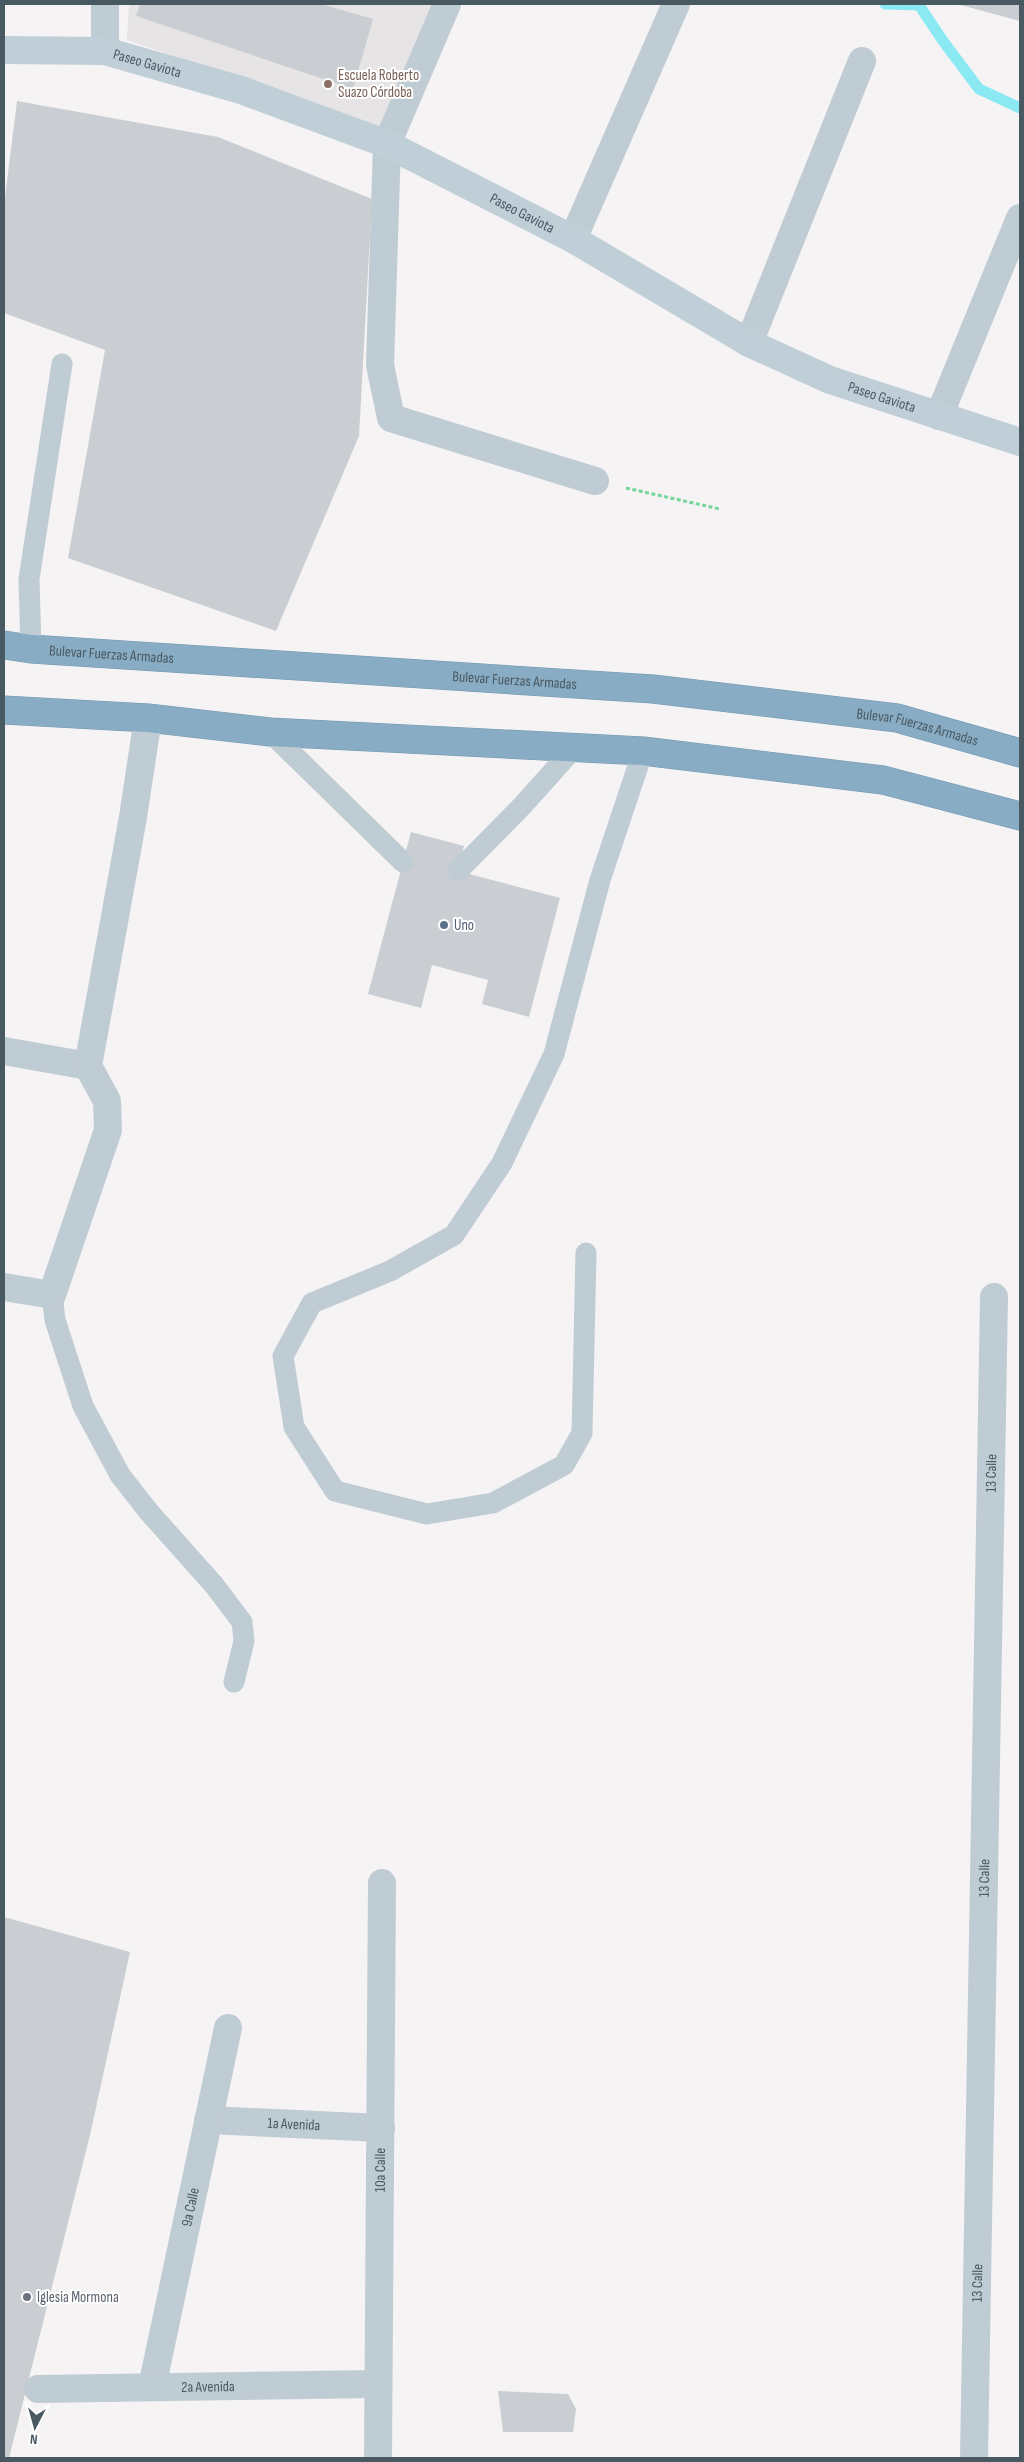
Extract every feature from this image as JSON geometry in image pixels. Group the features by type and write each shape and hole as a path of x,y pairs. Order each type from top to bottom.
{"highway":[{"name":"Bulevar Fuerzas Armadas","path":"4,645 31,649 653,689 897,718 1020,753"},
{"path":"4,710 148,718 270,732 643,751 883,780 1020,816"}],"street":[{"path":"105,4 105,51"},
{"path":"447,4 387,144 380,365 391,418 596,481"},
{"path":"573,239 676,4"},
{"name":"Paseo Gaviota","path":"4,50 105,51 241,90 387,144 573,239 750,343 830,380 1020,442"},
{"path":"750,343 862,61"},
{"path":"939,416 1020,218"},
{"path":"4,1287 52,1295 108,1130 107,1101 88,1066 133,817 148,718"},
{"path":"4,1051 88,1066"},
{"name":"13 Calle","path":"974,2458 994,1297"},
{"name":"10a Calle","path":"378,2458 382,1883"},
{"name":"9a Calle","path":"152,2387 228,2028"},
{"name":"1a Avenida","path":"208,2120 381,2128"},
{"name":"2a Avenida","path":"38,2389 378,2384"}],"lane":[{"path":"31,649 29,579 62,364"},
{"path":"270,732 403,862"},
{"path":"458,871 523,805 575,747"},
{"path":"586,1253 582,1433 564,1465 494,1503 427,1514 335,1491 294,1427 283,1356 312,1303 390,1271 454,1235 502,1163 554,1054 600,880 643,751"},
{"path":"52,1295 55,1320 83,1406 120,1475 148,1512 214,1585 242,1622 244,1641 234,1682"}],"path":[{"path":"596,481 720,509"}],"shaded area":[{"name":"Escuela Roberto Suazo Córdoba","path":"129,4 433,4 383,128 127,40"}],"building":[{"path":"140,4 321,4 373,19 353,89 136,16"},
{"path":"957,4 1020,4 1020,21"},
{"path":"17,101 218,137 372,199 359,436 276,631 68,558 105,350 4,313 4,205"},
{"name":"Uno","path":"411,832 464,846 458,871 560,898 529,1017 482,1004 488,980 432,965 421,1008 368,994"},
{"name":"Iglesia Mormona","path":"4,1917 130,1952 90,2135 9,2458 4,2458"},
{"path":"498,2391 568,2394 576,2409 573,2432 503,2432"}],"waterway":[{"path":"885,4 919,5 979,89 1020,108"}],"place":[{"name":"Escuela Roberto Suazo Córdoba","path":"328,84"},
{"name":"Uno","path":"444,925"},
{"name":"Iglesia Mormona","path":"27,2297"}]}
